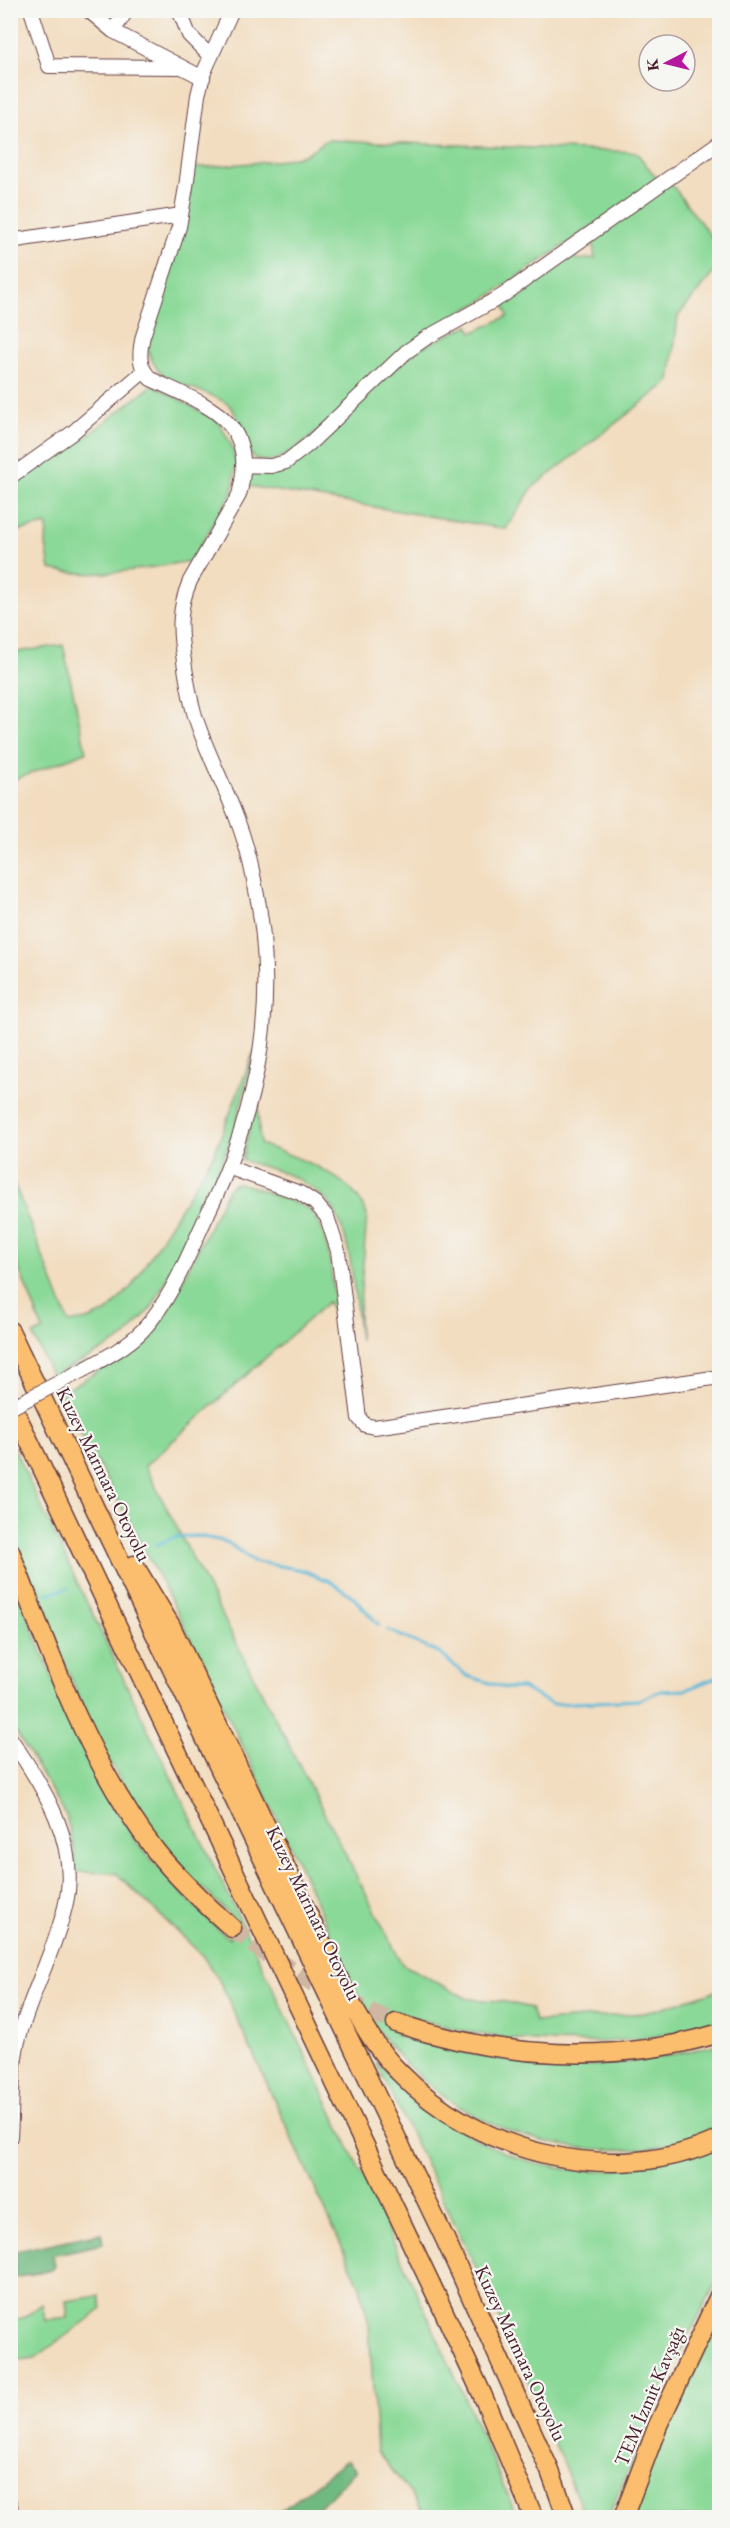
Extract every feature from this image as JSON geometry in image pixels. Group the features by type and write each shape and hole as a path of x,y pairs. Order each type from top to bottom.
{"highway":[{"name":"Kuzey Marmara Otoyolu","path":"10,1331 445,2239 536,2440 567,2517"},
{"path":"10,1401 437,2297 482,2394 533,2514"},
{"path":"84,1483 171,1626 365,2029 398,2072 440,2108 478,2130 533,2151 609,2162 690,2150 720,2139"},
{"path":"10,1551 68,1694 119,1796 150,1843 176,1875 232,1928"},
{"path":"396,2023 484,2047 578,2054 615,2052 678,2043 720,2033"},
{"name":"TEM İzmit Kavşağı","path":"623,2517 666,2406 720,2294"}],"street":[{"path":"31,10 49,66 180,67"},
{"path":"88,10 113,31 203,78"},
{"path":"113,31 127,10"},
{"path":"179,10 189,35 211,57"},
{"path":"10,1408 122,1347 140,1333 158,1312 230,1168 244,1124 263,1032 266,1002 265,944 254,878 236,818 197,722 189,695 180,623 184,594 239,495 243,465 238,438 225,418 215,410 151,379 143,372 140,352 142,336 160,288 181,216 198,95 211,57 232,10"},
{"path":"243,465 271,466 286,462 308,445 406,352 426,338 502,296 720,142"},
{"path":"10,240 181,216"},
{"path":"10,477 72,433 143,372"},
{"path":"230,1168 300,1192 315,1203 327,1217 338,1251 359,1418 365,1425 374,1427 720,1377"},
{"path":"10,1738 44,1792 59,1821 68,1856 69,1880 65,1907 14,2040 10,2137"},
{"path":"10,2504 12,2517"}],"green space":[{"path":"327,140 636,152 659,181 467,309 296,448 277,459 263,461 252,456 230,406 210,395 177,383 161,373 150,356 147,343 194,168 276,161 304,155"},
{"path":"669,181 719,247 719,266 678,316 670,381 532,488 506,529 248,486 251,472 273,471 420,348 469,325 472,333 508,316 503,301 575,252 576,260 595,258 593,245 587,242"},
{"path":"153,385 218,421 232,446 236,463 232,493 191,561 103,573 50,569 46,545 47,525 11,532 11,484 57,447 75,445"},
{"path":"63,645 86,752 11,781 11,653"},
{"path":"254,1051 234,1132 210,1192 152,1307 126,1336 52,1376 33,1335 43,1330 11,1249 10,1173 69,1323 87,1320 107,1312 132,1286 214,1154"},
{"path":"264,1064 258,1111 260,1144 322,1169 337,1178 360,1201 367,1215 359,1314 360,1341 349,1252 331,1206 318,1193 296,1178 242,1160"},
{"path":"238,1183 296,1203 312,1213 319,1223 327,1248 336,1317 328,1302 145,1466 402,1964 468,1999 501,2001 531,2008 535,2022 645,2013 719,1990 719,2021 679,2032 639,2039 556,2042 515,2039 474,2033 395,2011 396,2035 498,2059 560,2066 640,2061 719,2044 719,2127 674,2143 646,2148 606,2149 568,2146 530,2138 495,2125 461,2108 430,2086 402,2060 377,2029 361,2003 295,1856 195,1647 60,1394 131,1349 156,1326 166,1313 227,1191 233,1184"},
{"path":"10,1440 332,2111 517,2517 426,2517 377,2451 369,2325 360,2286 220,1982 202,1955 116,1873 74,1872 74,1849 66,1815 11,1724 11,1576 74,1731 105,1792 136,1842 186,1898 229,1939 234,1919 191,1877 137,1811 89,1723 11,1529"},
{"path":"375,2061 399,2084 452,2125 510,2155 542,2165 574,2170 608,2170 719,2147 719,2277 671,2370 608,2517 585,2517 535,2395 476,2267"},
{"path":"101,2233 103,2244 52,2255 54,2266 51,2270 15,2278 16,2251"},
{"path":"99,2296 102,2309 35,2358 11,2361 11,2322 25,2317 42,2304 45,2321 68,2318 66,2301"},
{"path":"719,2314 719,2517 632,2518 661,2440"},
{"path":"347,2460 356,2470 309,2517 273,2517"}],"waterway":[{"path":"156,1545 176,1537 199,1536 227,1542 253,1561 302,1570 329,1581 352,1596 379,1625"},
{"path":"47,1594 68,1588"},
{"path":"10,1601 14,1600"},
{"path":"388,1630 439,1653 467,1676 506,1688 522,1688 552,1704 640,1700 660,1691 685,1690 720,1676"}],"tunnel":[{"path":"232,1928 290,1969 352,2003 396,2023"}]}
